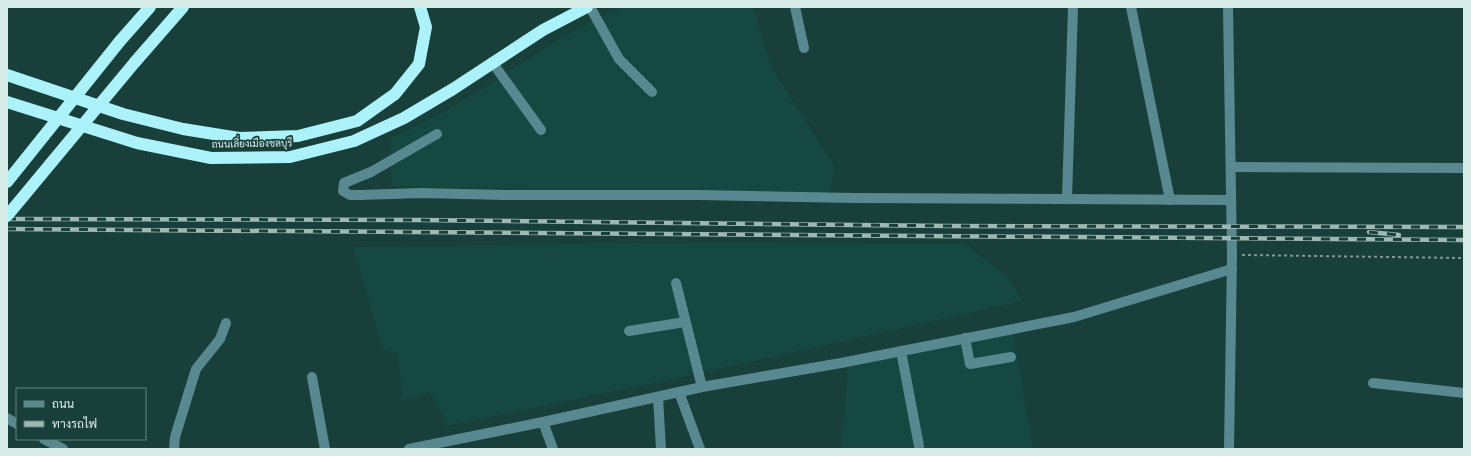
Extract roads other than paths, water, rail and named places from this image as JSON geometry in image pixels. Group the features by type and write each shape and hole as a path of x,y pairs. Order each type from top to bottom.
{"highway":[{"path":"7,182 120,41 150,7"},
{"path":"7,216 135,62 183,7"},
{"path":"7,75 123,114 183,129 239,138 298,136 357,121 395,94 419,64 426,27 420,7"},
{"name":"ถนนเลี่ยงเมืองชลบุรี","path":"7,102 137,143 211,158 290,157 354,141 404,118 543,30 587,7"}],"street":[{"path":"590,7 619,59 652,92"},
{"path":"796,7 804,48"},
{"path":"1067,198 1073,7"},
{"path":"1131,7 1170,200"},
{"path":"1228,7 1232,167 1230,449"},
{"path":"492,62 541,130"},
{"path":"438,134 371,172 344,183 343,190 350,195 420,193 854,198 1231,200"},
{"path":"1232,167 1464,168"},
{"path":"409,449 543,422 702,387 901,351 1074,317 1232,269"},
{"path":"676,283 702,387"},
{"path":"629,331 685,322"},
{"path":"174,449 176,437 196,369 220,339 226,323"},
{"path":"965,338 970,364 1011,357"},
{"path":"901,351 919,446"},
{"path":"312,377 325,449"},
{"path":"1374,383 1464,393"},
{"path":"679,392 700,449"},
{"path":"658,397 661,449"},
{"path":"7,418 16,423"},
{"path":"543,422 553,449"},
{"path":"47,444 63,449"}],"railway":[{"path":"7,219 418,220 950,226 1464,227"},
{"path":"7,229 1464,240"},
{"path":"1369,232 1399,235"}]}
